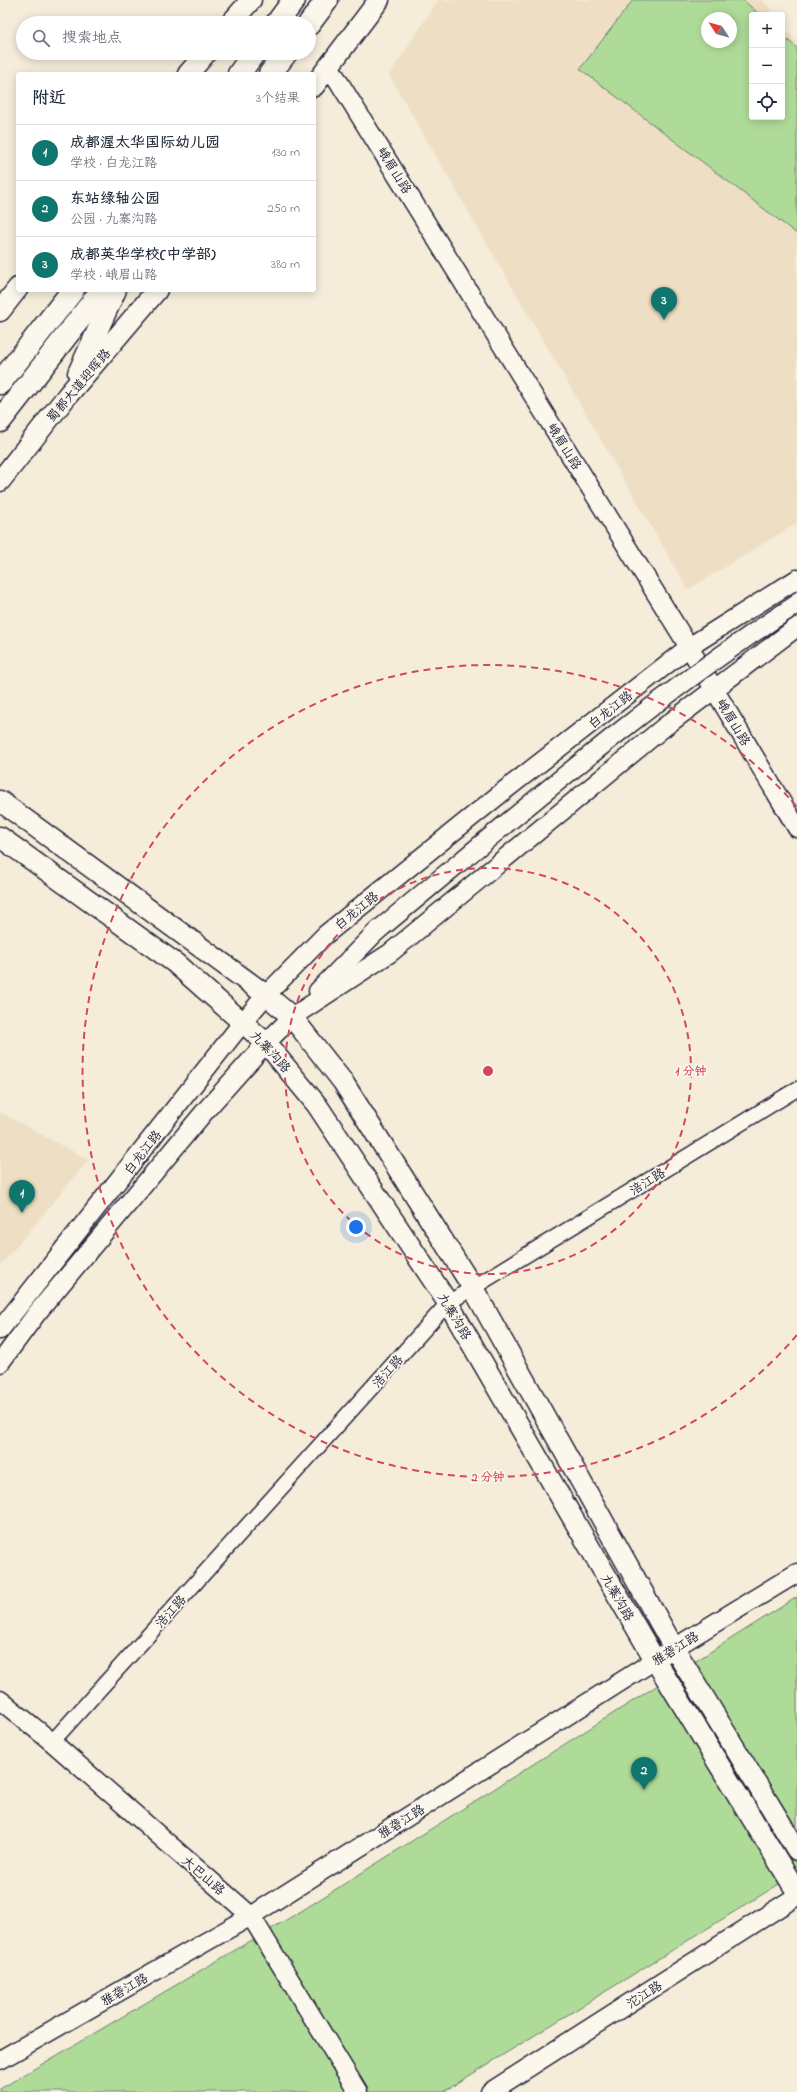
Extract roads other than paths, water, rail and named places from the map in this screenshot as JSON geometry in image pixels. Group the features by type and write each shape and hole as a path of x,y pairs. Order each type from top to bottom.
{"highway":[{"path":"282,16 294,0"},
{"path":"315,16 327,0"},
{"path":"240,72 249,60"},
{"path":"272,72 281,60"},
{"path":"0,383 7,371 71,292"},
{"path":"0,421 100,292"}],"main road":[{"path":"237,16 251,0"},
{"path":"316,83 379,0"},
{"path":"190,72 200,60"},
{"path":"0,311 16,291"},
{"path":"67,396 115,292"},
{"name":"蜀都大道迎晖路","path":"0,481 67,396 155,292"},
{"name":"九寨沟路","path":"0,801 266,995 292,1017 342,1082 473,1288 674,1648 797,1850"},
{"name":"九寨沟路","path":"0,837 175,963 266,1043 317,1104 448,1303 655,1660 797,1892"}],"street":[{"name":"峨眉山路","path":"329,66 689,648 797,828"},
{"name":"白龙江路","path":"0,1330 243,1022 266,995 325,935 506,790 689,648 797,579"},
{"path":"292,1017 376,932 619,733 732,647 797,604"},
{"name":"白龙江路","path":"0,1363 38,1312 206,1110 266,1043 292,1017 390,953 662,728 797,628"},
{"name":"涪江路","path":"52,1742 448,1303 797,1089"},
{"name":"雅砻江路","path":"0,2060 251,1916 674,1648 797,1573"},
{"name":"大巴山路","path":"0,1700 52,1742 251,1916 358,2092"},
{"name":"沱江路","path":"490,2092 797,1896"}],"place":[{"name":"成都英华学校(中学部)","path":"664,320"},
{"name":"成都渥太华国际幼儿园","path":"22,1213"},
{"name":"东站绿轴公园","path":"644,1790"}]}
